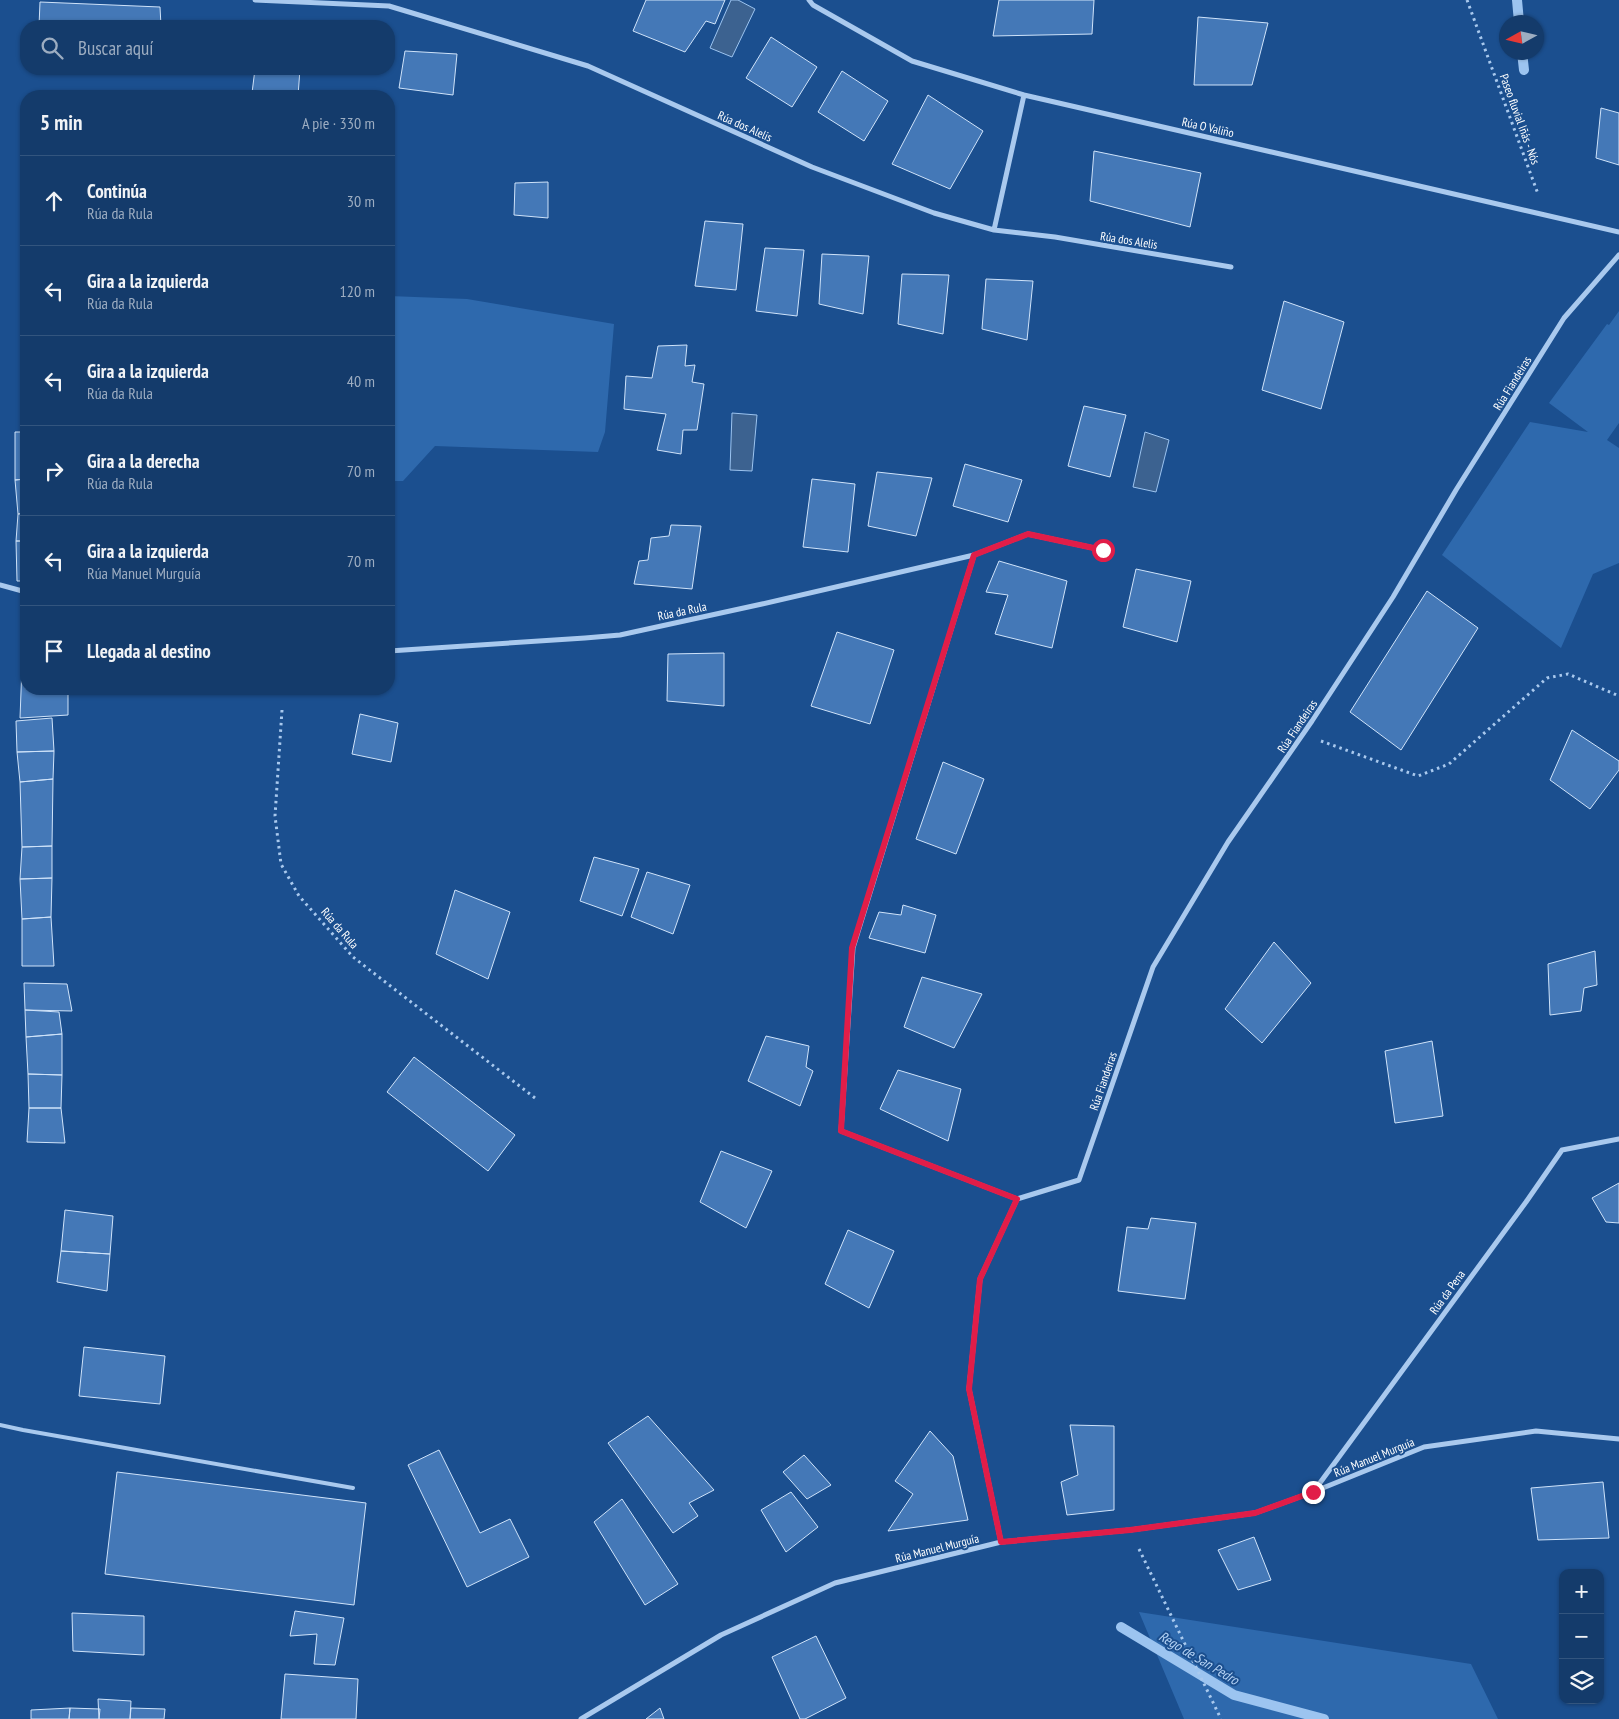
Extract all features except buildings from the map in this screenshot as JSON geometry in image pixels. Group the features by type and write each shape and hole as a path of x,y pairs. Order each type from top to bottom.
{"street":[{"name":"Rúa dos Alelis","path":"255,0 389,6 588,66 812,167 934,213 994,230 1055,237 1231,267"},
{"name":"Rúa O Valiño","path":"808,0 813,5 912,61 1024,95 1619,232"},
{"path":"994,230 1024,95"},
{"name":"Rúa Fiandeiras","path":"1017,1199 1079,1180 1153,967 1228,842 1303,735 1393,597 1456,490 1564,318 1619,255"},
{"name":"Rúa da Rula","path":"395,651 620,635 974,555 1028,534 1103,550"},
{"path":"974,555 852,948 841,1131 1017,1199 980,1279 969,1389 1001,1542"},
{"path":"0,585 20,590"},
{"name":"Rúa da Pena","path":"1313,1492 1526,1202 1562,1150 1619,1139"},
{"name":"Rúa Manuel Murguía","path":"581,1719 721,1635 835,1583 1001,1542 1130,1530 1255,1513 1313,1492 1424,1447 1536,1432 1619,1439"}],"lane":[{"path":"0,1425 353,1488"}],"path":[{"name":"Paseo fluvial Iñás - Nós","path":"1467,0 1546,215"},
{"path":"1303,735 1418,776 1449,764 1547,678 1568,674 1619,696"},
{"name":"Rúa da Rula","path":"286,695 275,816 282,864 299,896 353,957 535,1098"},
{"path":"1130,1530 1221,1719"}],"shaded area":[{"path":"731,0 738,0 755,9 732,57 710,48"},
{"path":"395,296 467,299 614,324 605,432 598,452 435,446 403,481 395,481"},
{"path":"1619,311 1619,423 1607,440 1619,448 1619,563 1593,574 1561,648 1442,555 1530,422 1588,432 1549,403 1607,324 1609,325"},
{"path":"732,413 757,415 752,471 730,470"},
{"path":"1145,432 1169,440 1156,492 1133,487"},
{"path":"1139,1612 1471,1664 1498,1719 1184,1719"}],"waterway":[{"name":"Rego de San Pedro","path":"1517,0 1518,15"},
{"name":"Rego de San Pedro","path":"1523,60 1524,70"},
{"name":"Rego de San Pedro","path":"1121,1627 1234,1695 1324,1719"}],"route":[{"path":"1103,550 1028,534 974,555 852,948 841,1131 1017,1199 980,1279 969,1389 1001,1542 1130,1530 1255,1513 1313,1492"}]}
